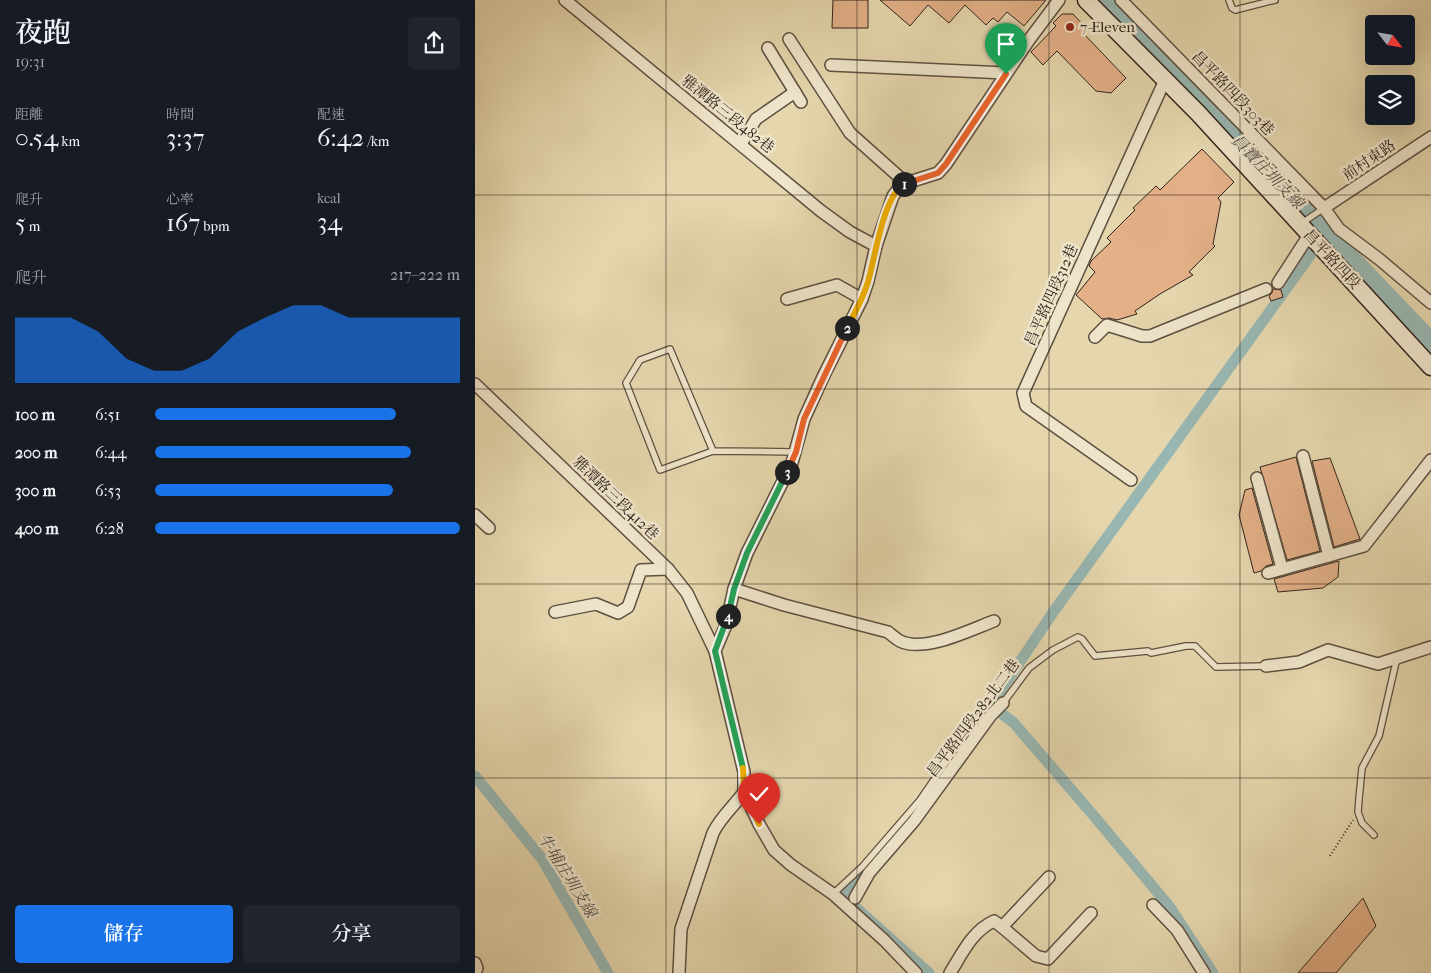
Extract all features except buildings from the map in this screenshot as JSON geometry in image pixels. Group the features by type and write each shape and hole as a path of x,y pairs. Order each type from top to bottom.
{"street":[{"name":"雅潭路三段482巷","path":"565,0 835,222 876,246"},
{"path":"715,651 726,625 734,589 747,553 792,463 804,419 862,299 876,246 893,196 906,183 938,173 946,164 1006,74 1059,0"},
{"name":"昌平路四段","path":"1086,0 1198,113 1305,227 1431,367"},
{"name":"昌平路四段303巷","path":"1121,0 1324,208 1339,229 1379,259 1431,303"},
{"path":"789,39 850,133 906,183"},
{"path":"741,144 756,119 798,97 768,48"},
{"path":"831,65 1006,74"},
{"name":"昌平路四段312巷","path":"1131,480 1026,406 1023,393 1165,80"},
{"name":"前村東路","path":"1324,208 1431,137"},
{"path":"1279,283 1305,227"},
{"path":"787,299 837,285 862,299"},
{"path":"1095,337 1107,326 1142,336 1150,336 1266,289"},
{"name":"雅潭路三段412巷","path":"475,384 668,569 687,593 715,651 744,772 744,792"},
{"path":"1303,456 1329,556"},
{"path":"1268,573 1364,546 1431,460"},
{"path":"1257,478 1282,568"},
{"path":"475,515 489,528"},
{"path":"555,612 596,604 618,613 628,607 641,570 668,569"},
{"path":"734,589 887,632 901,641 918,645 942,640 994,622"},
{"path":"1267,666 1299,662 1328,650 1378,664 1431,646"},
{"name":"昌平路四段282北二巷","path":"852,904 869,874 914,821 991,715 1003,703"},
{"path":"679,973 681,929 713,832 717,823 744,792 774,850 791,865 833,894 852,904 916,973"},
{"path":"1002,927 1049,877"},
{"path":"1153,905 1177,930 1204,973"},
{"path":"950,973 972,938 985,926 994,921 1037,956 1048,959 1091,913"},
{"path":"475,963 477,968 475,973"}],"lane":[{"path":"1229,0 1232,8 1235,10 1275,0"},
{"path":"1305,227 1324,208"},
{"path":"713,451 671,349 640,360 626,383 660,470 713,451 796,452"},
{"name":"昌平路四段282北二巷","path":"1003,703 1029,668 1053,650 1078,637 1082,639 1095,656 1148,651 1151,653 1195,646 1217,667 1267,666"},
{"path":"1374,835 1362,823 1358,812 1363,768 1379,736 1396,662 1413,651"},
{"path":"833,894 862,867 920,800 1006,675"},
{"path":"920,800 932,798"}],"path":[{"path":"1330,856 1358,812"}],"waterway":[{"name":"員寶庄圳支線","path":"1105,0 1431,342"},
{"path":"980,721 1054,611 1327,232"},
{"path":"991,706 1013,722 1169,906 1213,973"},
{"name":"牛埔庄圳支線","path":"475,776 542,859 608,973"},
{"path":"868,870 843,896 929,973"}],"place":[{"name":"7-Eleven","path":"1070,27"}],"route":[{"path":"759,824 744,792 744,772 715,651 726,625 734,589 747,553 792,463 804,419 862,299 876,246 893,196 906,183 938,173 1006,74"}]}
